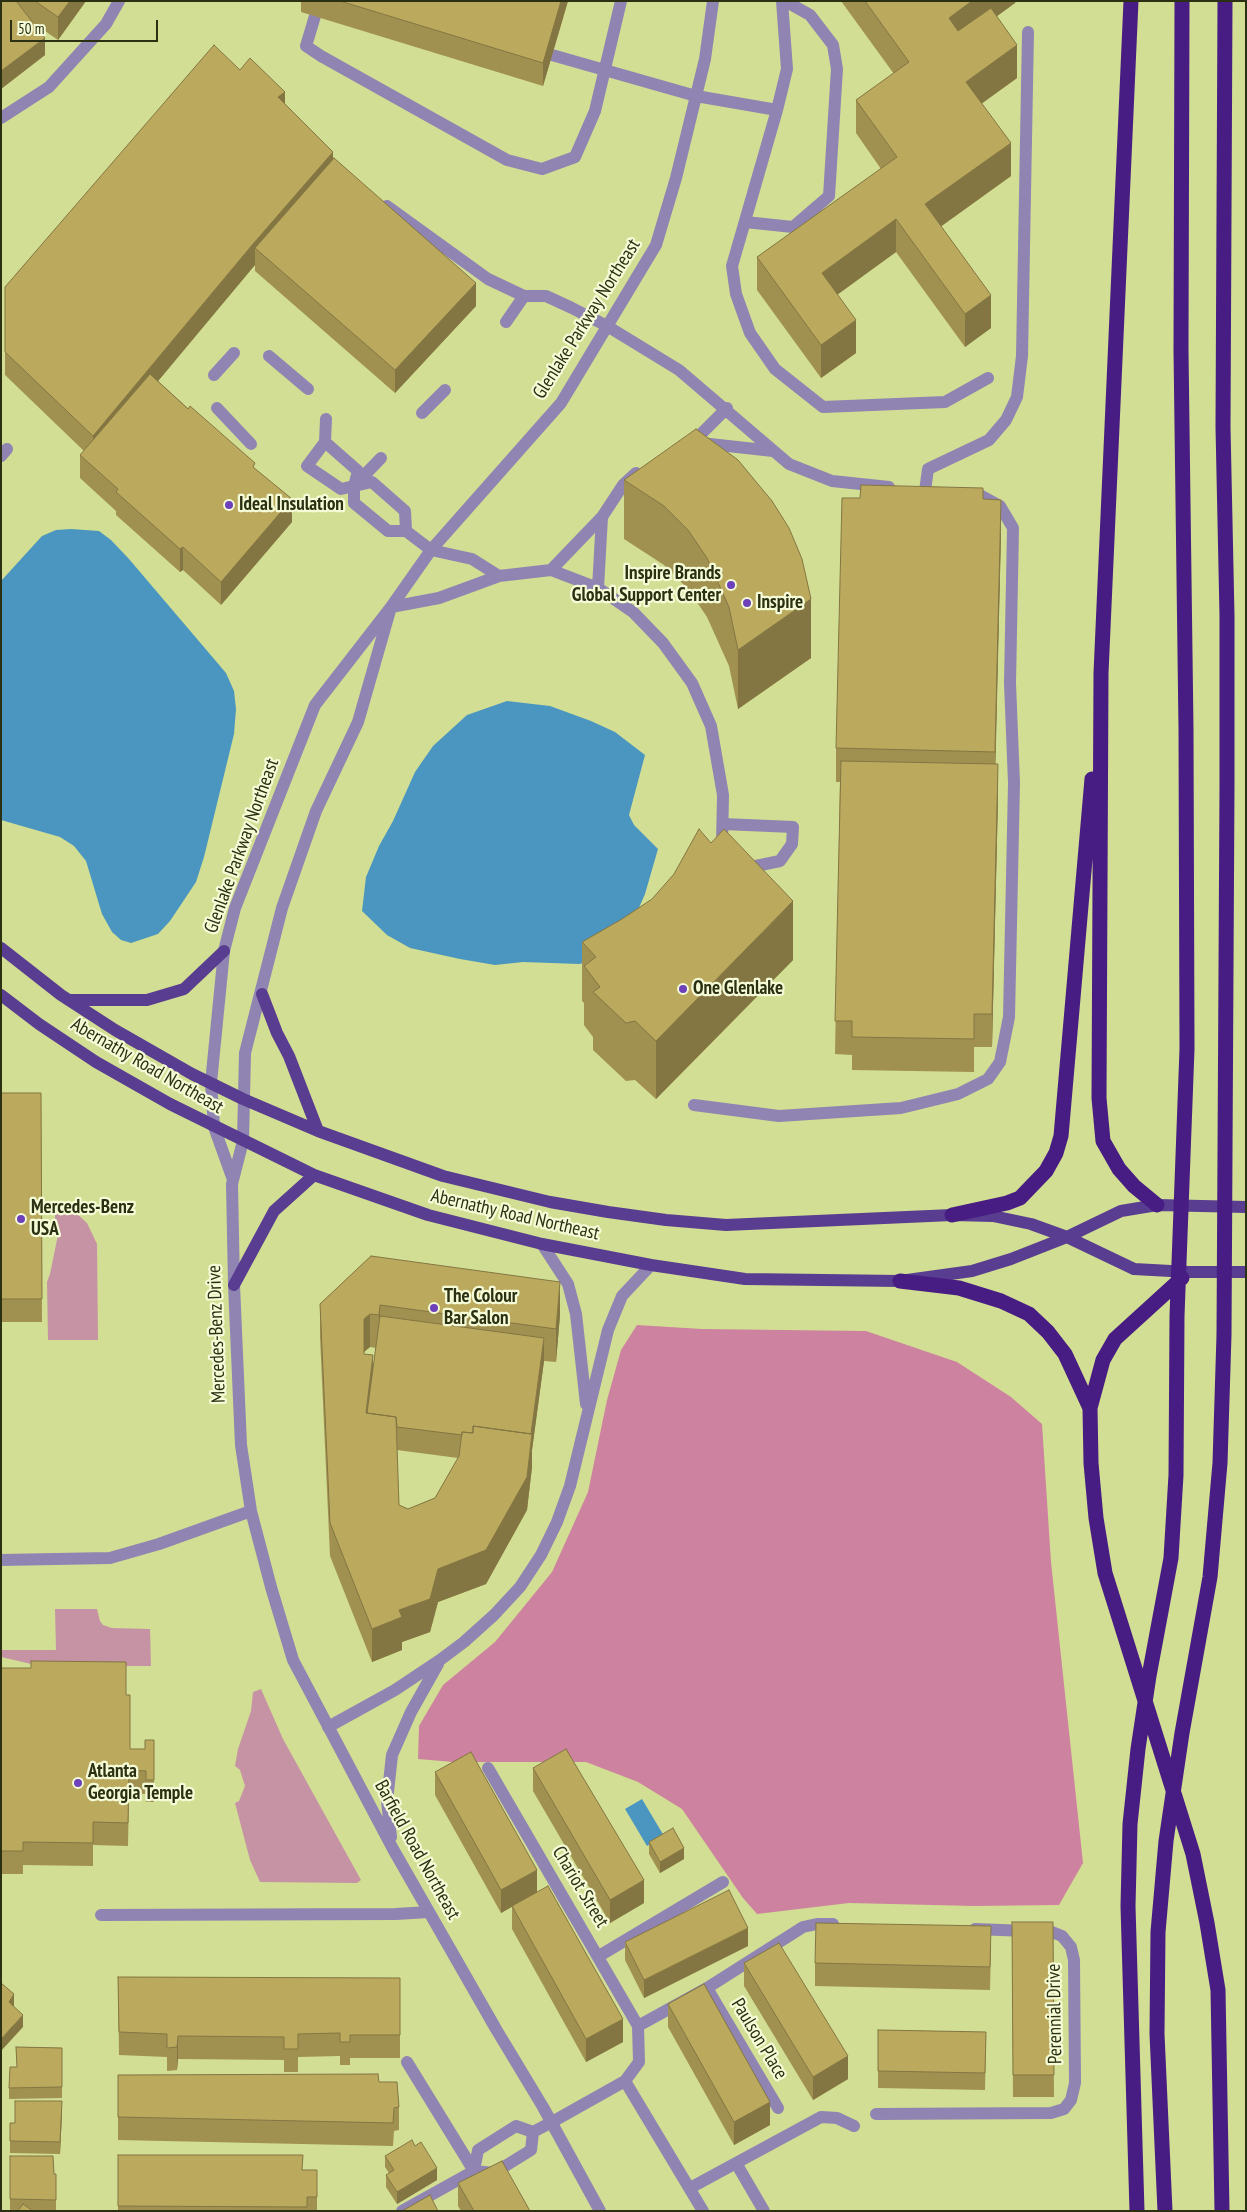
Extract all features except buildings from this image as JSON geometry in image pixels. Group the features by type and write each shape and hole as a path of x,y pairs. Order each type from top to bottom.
{"highway":[{"path":"1131,1 1101,673 1099,1098 1103,1141 1134,1186 1158,1205"},
{"path":"1137,2211 1128,1906 1130,1824 1138,1749 1149,1676 1171,1558 1176,1475 1177,1316 1187,1049 1181,350 1182,1"},
{"path":"1165,2211 1158,2025 1158,1932 1166,1841 1182,1732 1210,1577 1220,1463 1224,1335 1227,666 1222,427 1225,1"},
{"path":"952,1215 1007,1203 1020,1198 1046,1171 1056,1153 1061,1136 1101,673"},
{"path":"1188,1272 1115,1339 1103,1360 1090,1408 1091,1463 1105,1574 1193,1854 1207,1923 1218,1990 1222,2211"},
{"path":"900,1281 959,1288 1001,1301 1029,1314 1048,1332 1065,1354 1090,1408"}],"main road":[{"name":"Abernathy Road Northeast","path":"1,948 69,1000 115,1030 243,1099 318,1131 443,1176 496,1190 550,1202 657,1219 726,1225 952,1215 993,1216 1031,1224 1067,1237 1134,1269 1188,1272 1246,1272"},
{"path":"69,1000 147,1000 184,989 224,951"},
{"path":"262,994 277,1033 289,1056 318,1131"},
{"name":"Abernathy Road Northeast","path":"1,995 39,1024 96,1062 170,1104 314,1175 428,1215 542,1244 651,1265 746,1279 900,1281 972,1271 1011,1259 1067,1237 1121,1211 1158,1205 1246,1207"},
{"path":"234,1285 274,1211 314,1175"}],"street":[{"path":"1,118 49,87 106,24 119,1"},
{"path":"315,16 306,46 507,160 542,169 575,157 595,112 621,1"},
{"name":"Glenlake Parkway Northeast","path":"214,1126 211,1083 224,951 235,908 315,705 391,607 432,550 560,403 656,245 676,178 705,58 713,1"},
{"path":"784,1 787,69 746,222 732,266 736,294 750,333 775,369 823,407 945,402 988,378"},
{"path":"746,222 793,227 828,196 837,69 833,45 810,15 784,1"},
{"path":"925,491 928,469 989,440 1006,420 1017,397 1022,356 1028,32"},
{"path":"552,55 604,68 696,96 777,110"},
{"path":"386,206 488,279 524,296 546,296 607,326 679,370 727,408 789,464 832,481 898,488"},
{"path":"506,322 524,296"},
{"path":"214,375 234,353"},
{"path":"269,356 308,388"},
{"path":"422,413 445,390"},
{"path":"217,408 252,444"},
{"path":"678,449 694,443 727,408"},
{"path":"326,419 325,442 307,466 341,490 372,482 404,511 406,531"},
{"path":"325,442 358,470 354,486 354,503 388,531 406,531 432,550 472,559 499,576"},
{"path":"694,443 773,451"},
{"path":"354,486 381,458"},
{"path":"551,570 602,517 623,485 649,464"},
{"path":"694,1105 779,1116 901,1108 958,1094 988,1080 1000,1062 1009,1017 1010,997 1014,782 1010,683 1013,528 1000,506 978,494 960,493"},
{"path":"598,588 602,517"},
{"path":"391,607 438,598 499,576 551,570 598,588 633,612 664,643 692,683 711,726 723,795 722,844 728,854 752,867 780,861 792,844 793,827 723,824"},
{"name":"Glenlake Parkway Northeast","path":"243,1141 246,1053 282,908 316,811 358,722 391,607"},
{"name":"Mercedes-Benz Drive","path":"214,1126 232,1178"},
{"name":"Mercedes-Benz Drive","path":"243,1141 232,1178 234,1285 241,1445 247,1488"},
{"path":"542,1244 568,1284 576,1314 587,1414"},
{"path":"328,1727 395,1690 440,1660 464,1642 494,1615 520,1587 541,1556 557,1522 570,1486 608,1330 622,1296 651,1265"},
{"name":"Barfield Road Northeast","path":"247,1488 251,1511 271,1587 293,1660 393,1849 552,2122 600,2211"},
{"path":"1,1560 110,1558 159,1544 251,1511"},
{"path":"393,1849 387,1801 392,1755 410,1712 440,1660"},
{"name":"Chariot Street","path":"488,1768 638,2026"},
{"path":"599,1956 723,1882"},
{"path":"101,1915 396,1914 429,1912"},
{"path":"474,2171 478,2150 516,2126 533,2132 624,2081 639,2062 638,2026 707,1988 803,1927 816,1924 846,1925"},
{"name":"Perennial Drive","path":"876,2114 1051,2113 1064,2109 1071,2100 1075,2083 1074,1960 1071,1946 1062,1936 1052,1932 963,1929"},
{"name":"Paulson Place","path":"707,1988 778,2108"},
{"path":"407,2062 474,2171"},
{"path":"624,2081 703,2211"},
{"path":"690,2188 821,2117 837,2118 854,2126"},
{"path":"402,2211 474,2171 494,2173 531,2150 533,2132"},
{"path":"736,2163 764,2211"}],"shaded area":[{"path":"67,1208 74,1211 87,1223 97,1244 98,1340 48,1340 47,1282 59,1230 55,1221 55,1215"},
{"path":"637,1325 702,1329 866,1331 957,1362 1011,1397 1042,1424 1051,1562 1083,1863 1059,1905 974,1906 849,1903 757,1914 743,1898 682,1809 638,1782 586,1762 453,1762 418,1759 419,1726 443,1685 495,1642 552,1572 588,1492 607,1400 621,1350"},
{"path":"55,1609 97,1609 103,1625 112,1628 150,1629 151,1666 40,1666 1,1657 1,1650 56,1650"},
{"path":"261,1689 283,1739 361,1880 357,1883 260,1882 250,1860 235,1803 239,1801 245,1786 240,1770 235,1766 238,1749 251,1711 253,1692"}],"water":[{"path":"56,530 99,531 111,540 226,673 234,691 236,709 234,734 204,857 196,882 170,921 158,934 131,943 121,940 112,932 102,914 86,861 74,846 60,837 1,820 1,581 42,536"},
{"path":"507,701 550,706 591,721 615,732 645,755 629,815 634,825 658,849 645,894 631,926 604,958 579,964 523,962 495,965 460,959 410,948 387,935 362,911 366,877 415,772 433,746 467,715"},
{"path":"642,1799 664,1836 647,1846 625,1809"}],"place":[{"name":"Ideal Insulation","path":"229,505"},
{"name":"Inspire Brands Global Support Center","path":"731,585"},
{"name":"Inspire","path":"747,603"},
{"name":"One Glenlake","path":"683,989"},
{"name":"Mercedes-Benz USA","path":"21,1219"},
{"name":"The Colour Bar Salon","path":"434,1308"},
{"name":"Atlanta Georgia Temple","path":"78,1783"}]}
